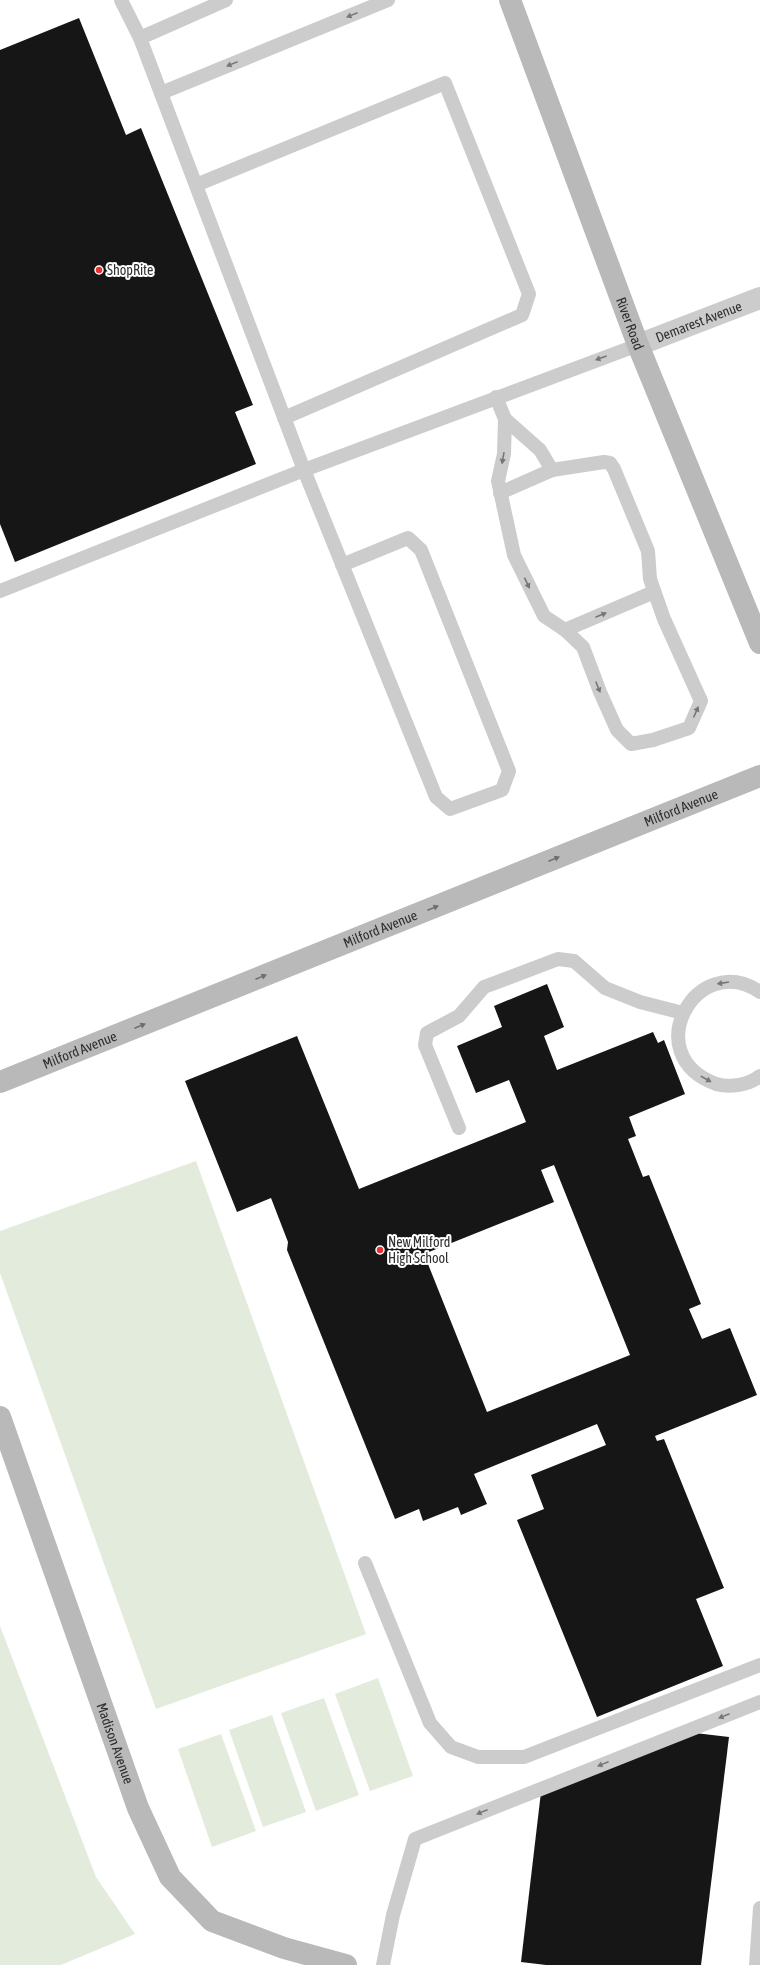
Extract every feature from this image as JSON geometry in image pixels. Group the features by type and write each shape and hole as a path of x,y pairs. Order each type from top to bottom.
{"street":[{"name":"River Road","path":"510,0 638,344 760,643"},
{"name":"Demarest Avenue","path":"638,344 760,298"},
{"name":"Milford Avenue","path":"0,1082 760,776"},
{"name":"Madison Avenue","path":"0,1417 138,1808 170,1877 212,1921 284,1948 346,1965"}],"lane":[{"path":"121,0 140,38 304,470 342,565 436,797 450,809 502,790 509,771 421,550 408,538 342,565"},
{"path":"140,38 226,0"},
{"path":"161,93 388,0"},
{"path":"196,185 445,83 526,287 528,294 522,315 284,418"},
{"path":"0,591 304,470 638,344"},
{"path":"496,397 505,419 504,454 498,481 500,493 514,555 544,616 565,630 583,647 595,680 617,730 631,744 653,740 689,728 701,701 664,620 650,579 648,551 614,469 610,463 604,462 552,470 500,493"},
{"path":"505,419 540,450 552,470"},
{"path":"565,630 654,592"},
{"path":"459,1128 425,1045 427,1033 459,1016 484,987 558,959 574,961 605,988 640,1002 683,1013"},
{"path":"760,992 744,984 728,982 712,985 698,994 687,1005 680,1020 678,1036 681,1052 690,1068 704,1079 721,1085 740,1085 760,1076"},
{"path":"365,1563 430,1723 451,1747 478,1758 524,1757 760,1664"},
{"path":"383,1965 393,1915 415,1839 760,1702"},
{"path":"756,1965 760,1908"}],"green space":[{"path":"196,1161 366,1634 156,1709 0,1273 0,1231"},
{"path":"0,1626 96,1877 135,1934 61,1965 0,1965"},
{"path":"378,1678 413,1776 370,1791 335,1694"},
{"path":"324,1698 359,1795 316,1811 281,1713"},
{"path":"272,1715 306,1812 263,1827 229,1730"},
{"path":"221,1734 256,1831 212,1847 178,1749"}],"building":[{"name":"ShopRite","path":"79,18 126,135 141,128 253,405 235,412 256,464 15,562 0,524 0,50"},
{"path":"547,984 564,1027 544,1036 557,1070 653,1032 658,1043 664,1040 685,1094 629,1117 636,1136 628,1139 643,1177 649,1175 701,1304 689,1309 702,1339 730,1328 757,1395 655,1436 657,1441 664,1439 724,1588 696,1599 723,1666 597,1717 517,1520 544,1509 531,1475 606,1445 597,1424 474,1474 487,1504 461,1515 458,1507 423,1521 419,1509 395,1519 287,1250 288,1242 271,1198 237,1212 185,1081 297,1036 359,1189 526,1122 509,1080 476,1093 457,1046 502,1027 494,1006","holes":["554,1165 630,1355 487,1412 424,1254 554,1202 541,1170"]},
{"path":"695,1733 729,1737 701,1965 546,1965 521,1962 541,1792"}],"place":[{"name":"ShopRite","path":"99,270"},
{"name":"New Milford High School","path":"380,1250"}]}
